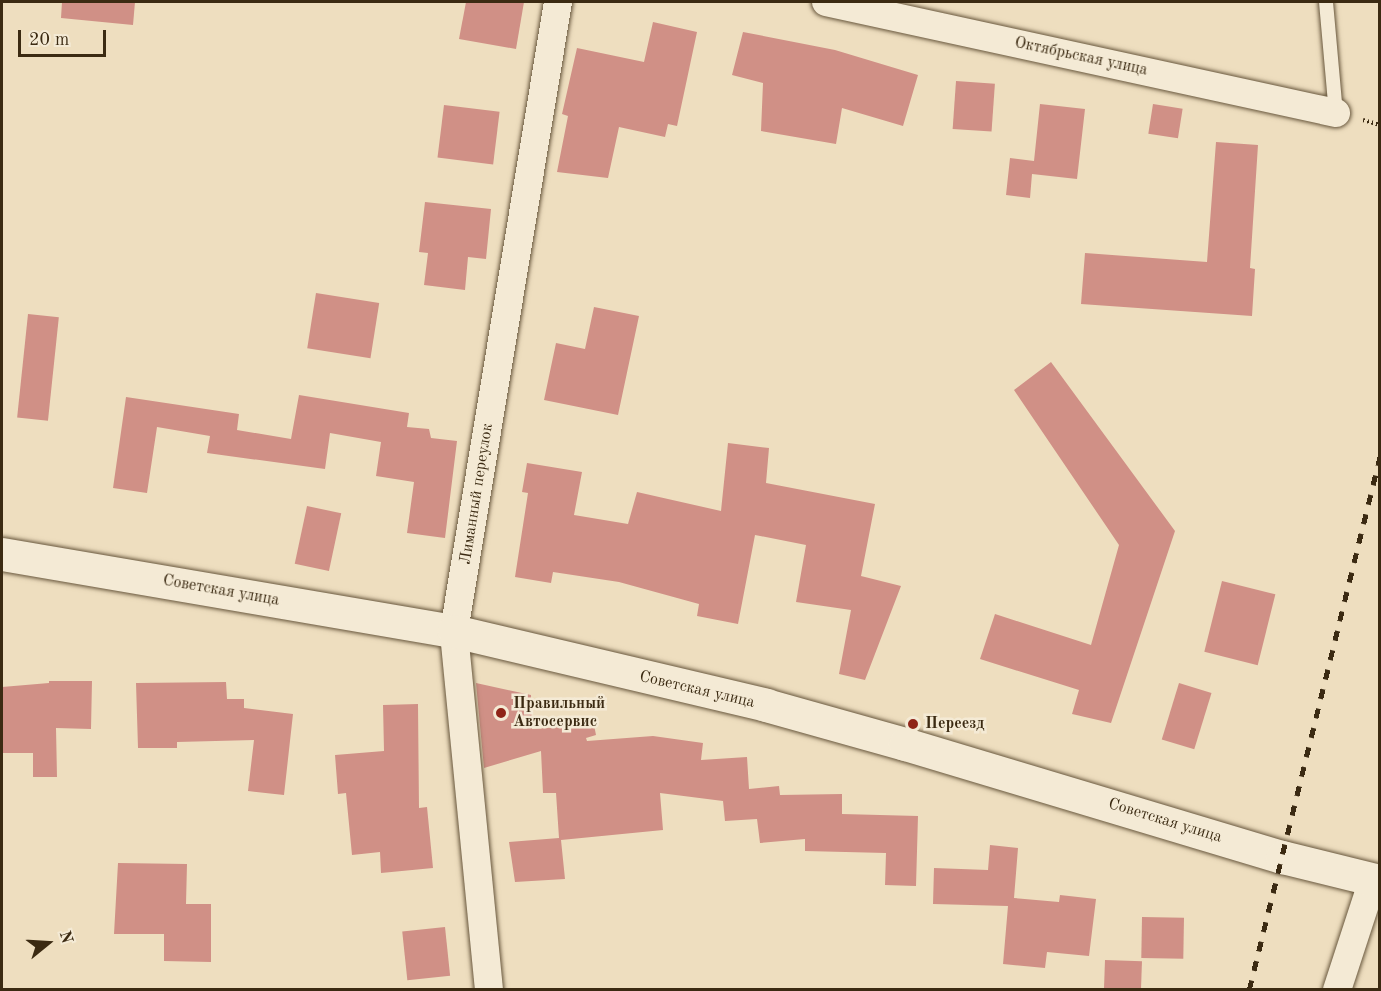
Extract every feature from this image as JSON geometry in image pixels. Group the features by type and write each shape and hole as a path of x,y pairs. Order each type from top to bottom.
{"street":[{"name":"Лиманный переулок","path":"489,990 454,631 558,2"},
{"name":"Октябрьская улица","path":"826,2 1336,112"},
{"name":"Советская улица","path":"2,554 454,631 653,681 766,705 905,744 1282,857 1376,880"},
{"path":"1337,990 1376,880"}],"lane":[{"path":"1326,2 1336,112"}],"building":[{"path":"62,2 135,2 133,25 61,18"},
{"path":"466,2 524,2 516,49 459,39"},
{"path":"653,22 697,32 677,126 668,124 665,137 619,127 608,178 557,172 568,116 562,114 577,48 644,62"},
{"path":"743,32 835,50 918,75 903,126 842,108 836,144 761,131 763,83 732,75"},
{"path":"956,81 995,84 992,132 953,129"},
{"path":"1040,104 1085,109 1077,179 1032,174 1030,198 1006,195 1010,158 1034,161"},
{"path":"1153,104 1183,109 1178,138 1148,134"},
{"path":"444,105 500,112 493,164 438,158"},
{"path":"1216,142 1258,145 1250,268 1255,269 1252,316 1081,304 1085,253 1207,262"},
{"path":"425,202 491,209 486,259 468,257 465,290 424,285 428,253 419,252"},
{"path":"316,293 379,303 370,358 307,348"},
{"path":"594,307 639,316 618,415 544,400 556,343 585,349"},
{"path":"28,314 59,317 48,421 17,417"},
{"path":"1051,362 1175,531 1111,723 1072,714 1079,690 980,659 995,614 1091,645 1119,545 1014,390"},
{"path":"299,395 409,413 407,427 429,429 431,438 457,441 445,538 407,533 414,482 376,476 381,442 330,433 325,469 207,453 210,436 157,427 147,493 113,488 126,397 239,414 237,430 291,439"},
{"path":"728,443 769,448 766,483 875,504 861,576 901,586 865,680 839,674 851,610 796,602 806,545 755,535 738,624 697,616 699,604 619,582 553,572 551,583 515,577 528,493 522,492 527,463 582,472 574,515 628,524 637,492 721,511"},
{"path":"307,506 341,513 329,571 295,564"},
{"path":"1222,581 1275,594 1258,665 1204,652"},
{"path":"49,681 92,681 91,729 56,728 57,777 33,777 33,753 2,753 2,687 49,683"},
{"path":"226,682 227,699 244,699 244,708 293,714 284,795 248,791 254,740 177,742 177,748 138,748 136,683"},
{"path":"476,683 531,695 532,729 594,725 596,735 586,738 587,741 653,736 703,743 701,760 747,757 749,789 779,786 780,795 842,794 842,814 918,816 916,886 885,885 886,853 805,851 805,839 760,843 757,819 725,821 723,801 660,793 663,830 561,840 565,879 515,882 509,842 559,838 556,793 543,793 541,751 484,768"},
{"path":"1179,683 1212,693 1194,749 1162,739"},
{"path":"418,704 419,808 427,807 433,868 381,873 380,852 352,855 346,793 338,794 335,755 384,751 383,705"},
{"path":"990,845 1018,848 1014,898 1059,902 1060,895 1096,899 1089,956 1047,952 1045,968 1003,964 1008,906 933,904 934,868 988,870"},
{"path":"118,863 187,864 186,904 211,904 211,962 164,961 164,934 114,934"},
{"path":"1142,917 1184,918 1183,959 1141,958"},
{"path":"445,927 450,976 407,980 402,931"},
{"path":"1105,960 1142,961 1141,990 1104,990"}],"railway":[{"path":"1249,990 1380,456"}],"place":[{"name":"Правильный Автосервис","path":"501,713"},
{"name":"Переезд","path":"913,724"}]}
